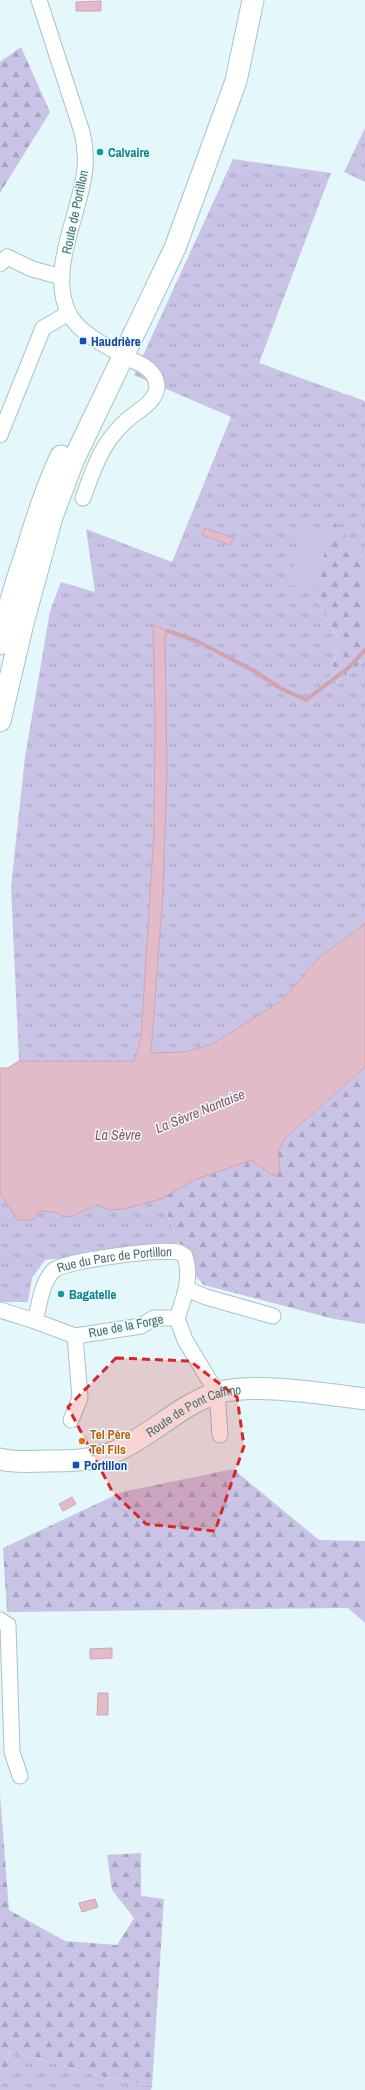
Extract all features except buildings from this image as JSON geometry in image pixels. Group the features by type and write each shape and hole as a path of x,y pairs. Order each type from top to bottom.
{"street":[{"name":"Route de Portillon","path":"39,0 82,132 85,147 85,169 67,243 62,277 63,293 69,313 75,322 91,337 150,370 156,379 157,387 150,401 125,421 105,444 94,465 83,498"},
{"path":"0,644 5,618 48,483 117,351 175,248 207,164 236,81 253,0"},
{"path":"0,264 7,257 32,269 62,277"},
{"path":"0,434 43,328 69,313"},
{"path":"0,721 23,623 52,518 73,460 117,351"},
{"name":"Rue du Parc de Portillon","path":"35,1320 45,1281 56,1269 91,1260 152,1251 178,1252 185,1256 187,1263 187,1289"},
{"path":"187,1289 206,1297 273,1316"},
{"name":"Rue de la Forge","path":"187,1289 177,1318 184,1340 216,1394"},
{"path":"0,1310 35,1320 75,1336 80,1398 71,1420"},
{"name":"Rue de la Forge","path":"75,1336 141,1326 154,1318 177,1318"},
{"name":"Route de Pont Caffino","path":"2,1461 71,1461 98,1457 129,1444 196,1402 228,1391 255,1390 306,1392 365,1399"},
{"path":"216,1394 220,1434"},
{"path":"0,1620 8,1625 12,1752 20,1776"}],"highlighted area":[{"path":"116,1358 190,1361 237,1397 244,1446 215,1531 146,1524 112,1491 68,1407"}],"green space":[{"path":"21,47 50,112 0,193 0,62"},
{"path":"365,128 365,182 344,172"},
{"path":"233,159 331,173 259,363 365,401 365,561 335,524 316,598 340,643 325,691 365,660 365,924 321,956 280,1002 212,1044 185,1052 151,1053 163,892 165,636 168,631 153,625 155,719 154,832 141,1038 134,1061 19,1061 11,887 25,757 50,611 61,582 95,592 86,529 172,562 231,417 134,375"},
{"path":"335,523 365,561 365,660 325,691 340,643 316,598 328,534"},
{"path":"302,528 328,534 316,591 289,585"},
{"path":"365,1067 365,1324 334,1319 204,1285 195,1275 194,1256 179,1243 161,1199 194,1180 252,1160 280,1171 278,1151 286,1137"},
{"path":"0,1193 39,1211 55,1212 72,1216 97,1205 124,1209 161,1199 179,1243 45,1260 32,1278 28,1302 0,1302"},
{"path":"233,1469 319,1540 365,1541 365,1623 348,1608 7,1612 3,1548 122,1492"},
{"path":"0,1794 9,1910 65,1941 117,1945 134,1918 112,1890 107,1855 141,1853 141,1896 164,1899 152,2086 100,2076 9,2051 3,2090 0,2090"},
{"path":"9,2051 100,2076 152,2086 151,2090 3,2090"}],"water":[{"path":"101,1 101,11 76,11 76,2"},
{"path":"205,528 233,538 230,545 202,535"},
{"name":"La Sèvre","path":"153,625 168,631 165,636 167,773 163,892 151,1053 185,1052 212,1044 280,1002 321,956 365,924 365,1067 286,1137 278,1151 280,1171 273,1176 252,1160 194,1180 161,1199 124,1209 110,1210 97,1205 72,1216 64,1217 55,1212 39,1211 33,1220 18,1220 0,1193 0,1068 8,1068 19,1061 134,1061 141,1038 154,832 155,719"},
{"path":"72,1497 76,1504 63,1511 59,1504"},
{"path":"112,1648 112,1658 90,1659 90,1649"},
{"path":"98,1693 108,1693 108,1715 97,1715"},
{"path":"95,1899 98,1907 82,1912 79,1903"}],"waterway":[{"path":"168,631 197,641 256,672 280,688 306,700 348,668 365,650"}],"place":[{"name":"Calvaire","path":"100,152"},
{"name":"Haudrière","path":"83,341"},
{"name":"Bagatelle","path":"61,1294"},
{"name":"Tel Père Tel Fils","path":"82,1441"},
{"name":"Portillon","path":"76,1465"}],"water label":[{"name":"La Sèvre Nantaise","path":"200,1111"}]}
